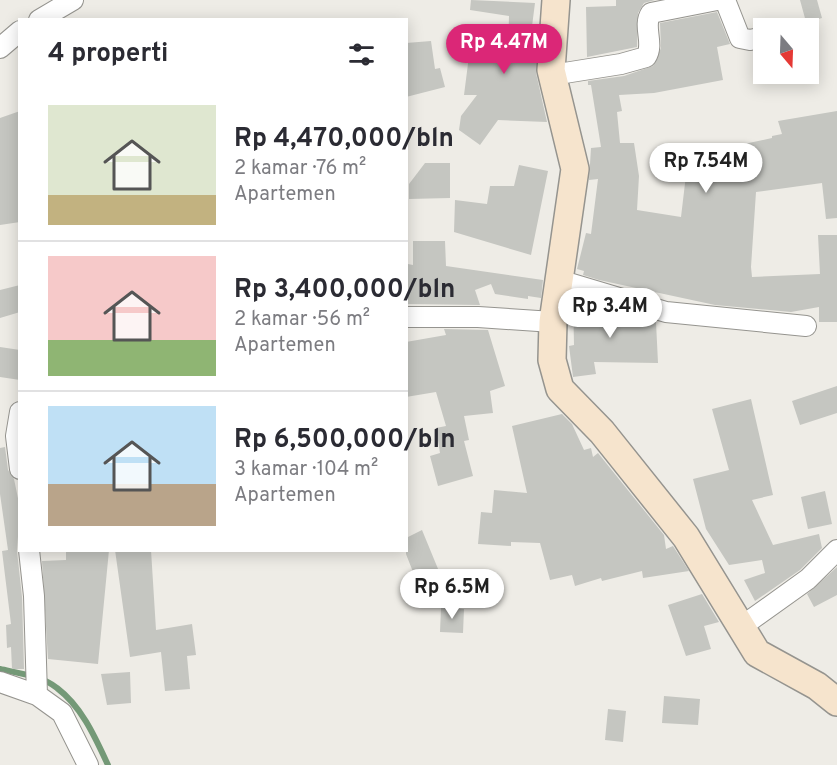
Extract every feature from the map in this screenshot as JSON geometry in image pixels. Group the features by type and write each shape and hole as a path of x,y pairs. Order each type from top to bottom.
{"street":[{"path":"42,18 73,0"},
{"path":"556,0 552,28 552,75 574,169 553,322 552,360 560,389 602,432 686,537 741,627 764,659 806,679 837,702"},
{"path":"552,75 621,64 646,57 650,49 647,19 651,13 717,0"},
{"path":"725,0 740,38 753,39"},
{"path":"0,48 18,33"},
{"path":"559,280 666,312 806,326"},
{"path":"408,317 478,317 553,322"},
{"path":"18,424 16,436 18,452"},
{"path":"741,627 808,579 837,550"},
{"path":"28,552 37,686 62,713 88,765"},
{"path":"0,682 37,686"}],"building":[{"path":"471,0 535,3 531,34 538,34 536,73 547,122 498,120 480,145 459,130 461,116 477,95 464,95 470,48 508,53 509,16 470,10"},
{"path":"616,0 655,0 644,3 638,13 637,47 587,57 586,7 616,6"},
{"path":"800,0 817,0 822,18 805,18"},
{"path":"717,12 730,44 717,47 723,80 654,93 619,95 622,111 617,112 620,143 634,143 639,176 637,210 681,217 686,175 677,175 683,157 772,138 772,136 782,134 778,121 837,111 837,218 826,219 822,183 756,192 751,267 752,277 820,274 818,235 837,235 837,322 819,322 819,307 791,312 715,305 599,280 583,275 584,271 577,269 586,233 591,234 598,179 589,180 591,148 601,147 591,85 588,85 588,81 624,76 653,66 661,48 660,23"},
{"path":"431,41 435,69 440,68 445,87 408,96 408,43"},
{"path":"18,112 18,222 0,225 0,118"},
{"path":"425,163 450,163 450,198 409,199 409,184"},
{"path":"519,165 548,171 531,255 454,232 455,200 487,204 490,186 514,186"},
{"path":"413,241 445,241 446,266 543,280 541,298 528,296 528,299 495,294 491,284 475,290 480,305 408,304 408,264 413,265"},
{"path":"18,286 18,313 0,318 0,290"},
{"path":"573,297 596,304 596,317 639,316 656,322 658,363 594,362 596,374 573,377 569,346 574,345"},
{"path":"444,329 488,330 505,386 490,391 493,413 464,416 469,440 464,441 473,476 438,486 430,456 440,453 436,428 446,426 436,392 408,397 408,342 446,335"},
{"path":"0,347 18,350 18,380 0,377"},
{"path":"837,386 837,413 800,425 792,401"},
{"path":"751,399 773,495 752,500 773,545 819,534 822,548 800,570 755,601 744,580 765,573 762,560 729,565 706,529 693,479 729,470 712,409"},
{"path":"562,414 572,424 584,450 591,448 593,457 598,453 664,535 666,549 673,546 689,571 643,578 642,571 602,581 601,578 575,586 572,575 550,580 540,543 511,542 511,546 478,544 481,512 492,513 494,490 527,493 512,426"},
{"path":"5,447 8,470 14,479 18,498 17,551 22,597 24,669 12,669 11,647 7,648 6,625 11,624 2,551 8,550 0,494 0,448"},
{"path":"825,491 832,524 808,529 801,497"},
{"path":"422,530 443,581 420,590 406,554 408,537"},
{"path":"66,552 109,552 98,664 48,659 42,561 66,560"},
{"path":"115,552 151,552 156,630 192,624 196,655 187,656 190,689 165,691 161,652 130,657"},
{"path":"837,567 837,595 814,607 807,594"},
{"path":"702,594 719,622 704,626 711,649 686,656 668,605"},
{"path":"441,608 464,609 463,633 440,632"},
{"path":"130,672 131,703 107,705 101,674"},
{"path":"664,696 700,699 698,725 662,723"},
{"path":"608,709 626,711 623,742 605,740"}],"waterway":[{"path":"0,669 45,681 66,696 81,713 108,765"}]}
